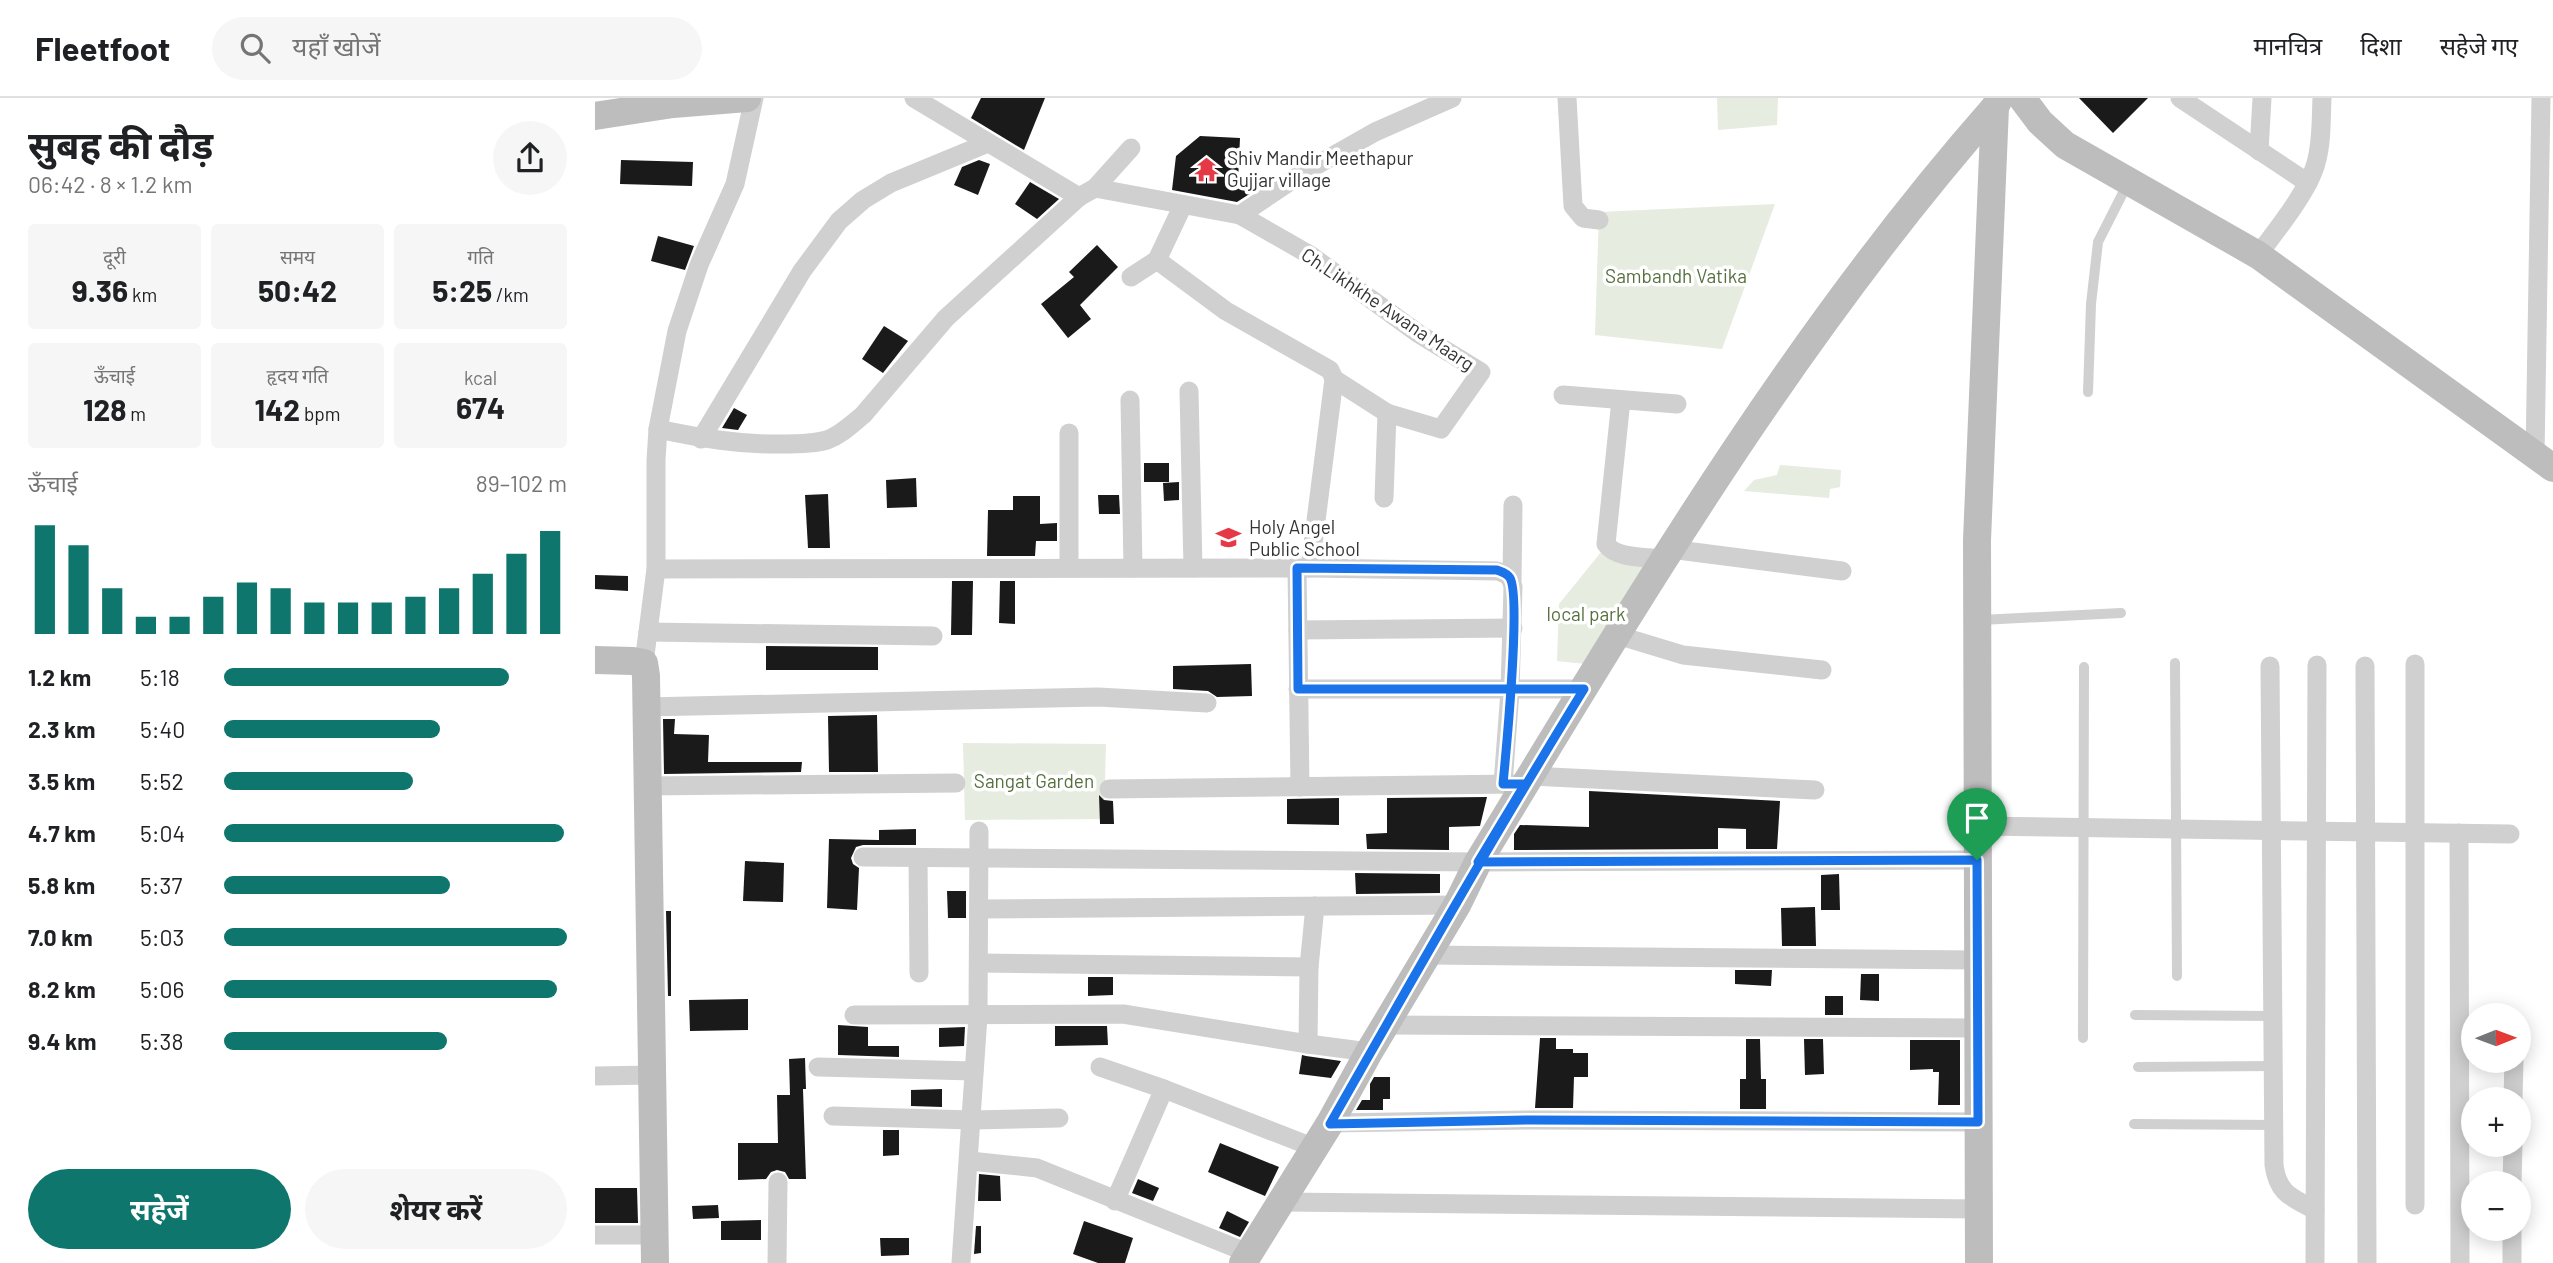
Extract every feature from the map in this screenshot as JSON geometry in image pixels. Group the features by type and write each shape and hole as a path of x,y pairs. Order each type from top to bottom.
{"street":[{"path":"595,116 673,104 747,98"},
{"path":"655,1263 644,663 656,569 658,429 677,331 703,255 735,184 754,98"},
{"path":"914,98 988,143 1087,193 1240,215 1301,174 1375,132 1452,98"},
{"path":"1567,98 1573,206 1583,218 1599,220"},
{"path":"2022,98 2040,121 2065,145 2258,255 2544,462"},
{"path":"2180,98 2308,183"},
{"path":"2259,151 2262,98"},
{"path":"2258,255 2308,183 2316,164 2321,139 2322,98"},
{"path":"2541,98 2544,462"},
{"path":"970,1161 1037,1168 1246,1258 1330,1124 1369,1052 1457,905 1520,781 1584,689 1667,554 1755,423 1893,229 1997,103"},
{"path":"1979,1263 1981,1170 1978,1122 1977,540 1997,103"},
{"path":"701,439 803,271 839,221 863,200 891,183 988,143"},
{"path":"658,429 701,439 755,444 828,440 849,428 946,318 1087,193 1131,148"},
{"path":"1131,277 1157,260 1183,205"},
{"name":"Ch.Likhkhe Awana Maarg","path":"1157,260 1226,311 1322,364 1330,370 1334,379 1387,413 1441,429 1481,372 1419,334 1310,255 1240,215"},
{"path":"1300,787 1298,629 1303,568 1334,379"},
{"path":"1189,391 1193,568"},
{"path":"1563,395 1677,404"},
{"path":"1130,400 1133,568"},
{"path":"1621,400 1606,544 1608,548 1617,554 1667,554 1842,570"},
{"path":"1384,498 1387,413"},
{"path":"1069,433 1069,568"},
{"path":"1513,505 1510,691 1520,781"},
{"path":"656,569 1497,570 1512,580"},
{"path":"1298,629 1513,628"},
{"path":"648,632 933,636"},
{"path":"1617,635 1683,655 1822,670"},
{"path":"595,660 644,663"},
{"path":"2415,664 2415,1205"},
{"path":"2315,1263 2317,665"},
{"path":"2270,666 2274,1165 2276,1178 2287,1195 2315,1210"},
{"path":"2365,666 2367,1263"},
{"path":"1298,689 1584,689"},
{"path":"645,707 1098,697 1207,703"},
{"path":"1108,789 1520,781 1815,790"},
{"path":"647,786 956,783"},
{"path":"1977,826 2510,834"},
{"path":"961,1263 978,1016 979,831"},
{"path":"2459,833 2460,1263"},
{"path":"863,857 1478,862 1977,860"},
{"path":"918,858 919,973"},
{"path":"979,909 1457,905"},
{"path":"1308,1044 1315,906"},
{"path":"1427,955 1977,960"},
{"path":"979,963 1310,967"},
{"path":"854,1015 1123,1014 1369,1052"},
{"path":"1385,1026 1978,1028"},
{"path":"1100,1066 1315,1148"},
{"path":"818,1067 974,1071"},
{"path":"595,1076 652,1075"},
{"path":"1115,1201 1164,1089"},
{"path":"833,1116 972,1120 1059,1118"},
{"path":"1330,1124 1530,1120 1978,1122"},
{"path":"777,1263 778,1182"},
{"path":"1282,1202 1979,1209"},
{"path":"595,1235 655,1235"},
{"path":"2512,1241 2512,1263"}],"lane":[{"path":"2088,392 2091,304 2098,243 2129,181"},
{"path":"1977,620 2120,613"},
{"path":"2175,663 2177,976"},
{"path":"2083,1038 2084,667"},
{"path":"2135,1015 2273,1016"},
{"path":"2138,1067 2274,1066"},
{"path":"2134,1124 2275,1125"}],"green space":[{"path":"1717,98 1778,98 1777,125 1718,130"},
{"name":"Sambandh Vatika","path":"1775,204 1722,349 1595,335 1599,212"},
{"path":"1780,465 1841,470 1840,487 1830,489 1829,498 1744,491 1754,480 1777,475"},
{"name":"local park","path":"1602,551 1648,559 1586,664 1557,661 1559,604"},
{"name":"Sangat Garden","path":"963,743 1106,744 1104,819 965,820"}],"building":[{"path":"981,98 1045,98 1024,150 971,118"},
{"path":"2079,98 2148,98 2113,133"},
{"name":"Shiv Mandir Meethapur Gujjar village","path":"1200,136 1240,138 1238,182 1252,191 1251,193 1237,202 1172,190 1176,156"},
{"path":"621,160 693,162 692,186 620,184"},
{"path":"979,160 990,164 978,195 954,185 962,167"},
{"path":"1030,182 1059,199 1037,219 1015,204"},
{"path":"658,236 694,246 685,270 651,261"},
{"path":"1097,245 1118,267 1080,305 1091,319 1068,338 1041,304 1074,277 1069,272"},
{"path":"884,326 908,341 883,373 862,359"},
{"path":"734,408 747,415 738,430 722,428"},
{"path":"1144,463 1169,463 1169,482 1144,482"},
{"path":"916,478 917,507 887,508 886,480"},
{"path":"1179,482 1179,500 1164,501 1163,483"},
{"path":"828,494 830,548 808,548 805,495"},
{"path":"1098,495 1119,495 1120,514 1099,514"},
{"path":"1013,496 1040,496 1040,524 1057,523 1057,541 1036,541 1035,556 987,556 988,510 1013,510"},
{"path":"595,575 628,576 628,591 595,589"},
{"path":"952,581 973,581 972,635 951,635"},
{"path":"1000,581 1015,581 1015,624 999,623"},
{"path":"766,646 878,647 878,670 766,670"},
{"path":"1251,664 1252,696 1217,697 1208,691 1173,689 1173,666"},
{"path":"877,715 878,772 829,772 828,716"},
{"path":"663,719 675,719 674,734 709,735 708,762 802,762 801,772 664,774"},
{"path":"1589,791 1780,801 1777,849 1746,849 1746,829 1718,828 1718,849 1514,850 1514,834 1520,825 1589,827"},
{"path":"1099,795 1104,800 1113,801 1114,824 1100,824"},
{"path":"1487,797 1480,826 1449,827 1449,850 1367,849 1366,834 1387,833 1387,798"},
{"path":"1339,798 1339,825 1287,824 1287,799"},
{"path":"916,829 916,845 856,847 851,858 853,864 859,868 857,910 827,908 829,839 879,840 879,830"},
{"path":"745,861 784,863 783,902 743,901"},
{"path":"1355,873 1440,874 1440,893 1356,894"},
{"path":"1839,874 1840,910 1821,910 1821,875"},
{"path":"947,891 966,891 966,918 948,918"},
{"path":"1815,907 1816,946 1782,946 1781,908"},
{"path":"666,911 671,911 671,996 668,996"},
{"path":"1735,970 1772,970 1771,986 1735,984"},
{"path":"1861,974 1879,974 1879,1001 1860,1000"},
{"path":"1088,977 1113,977 1113,995 1088,996"},
{"path":"1825,996 1843,996 1843,1015 1825,1015"},
{"path":"748,999 748,1030 690,1031 689,1000"},
{"path":"838,1025 868,1027 868,1046 899,1046 899,1057 838,1055"},
{"path":"1055,1026 1107,1026 1108,1045 1055,1046"},
{"path":"965,1027 964,1046 939,1047 939,1028"},
{"path":"1540,1038 1556,1038 1556,1049 1573,1049 1573,1053 1588,1053 1588,1077 1574,1077 1573,1108 1535,1108"},
{"path":"1746,1039 1760,1039 1761,1079 1766,1079 1766,1109 1740,1109 1740,1079 1746,1079"},
{"path":"1804,1039 1823,1039 1824,1074 1805,1075"},
{"path":"1910,1040 1960,1040 1960,1105 1938,1105 1939,1072 1933,1072 1933,1069 1910,1070"},
{"path":"1302,1055 1341,1061 1331,1078 1299,1074"},
{"path":"805,1058 806,1089 803,1089 806,1179 789,1179 785,1172 777,1170 771,1172 766,1179 738,1180 738,1143 778,1143 777,1095 790,1095 789,1059"},
{"path":"1374,1077 1390,1077 1390,1099 1383,1099 1383,1110 1356,1110 1362,1100 1370,1100 1370,1084"},
{"path":"942,1089 942,1107 911,1106 911,1090"},
{"path":"883,1130 899,1130 899,1155 883,1156"},
{"path":"1220,1143 1279,1167 1265,1196 1208,1172"},
{"path":"979,1174 1000,1176 1001,1201 978,1201"},
{"path":"1138,1179 1159,1188 1153,1201 1132,1193"},
{"path":"595,1188 637,1188 638,1223 595,1223"},
{"path":"718,1205 719,1218 693,1219 692,1206"},
{"path":"1227,1211 1249,1222 1240,1237 1219,1228"},
{"path":"761,1220 761,1240 721,1240 721,1221"},
{"path":"1084,1221 1133,1238 1125,1263 1098,1263 1073,1254"},
{"path":"976,1226 981,1226 981,1253 974,1254"},
{"path":"880,1238 909,1238 909,1255 881,1256"}],"place":[{"name":"Shiv Mandir Meethapur Gujjar village","path":"1207,169"},
{"name":"Holy Angel Public School","path":"1229,538"}],"route":[{"path":"1977,860 1478,862 1525,784 1503,784 1510,691 1513,628 1512,580 1497,570 1297,568 1298,689 1510,691 1584,689 1478,862 1457,905 1369,1052 1330,1124 1530,1120 1978,1122 1977,860"}]}
